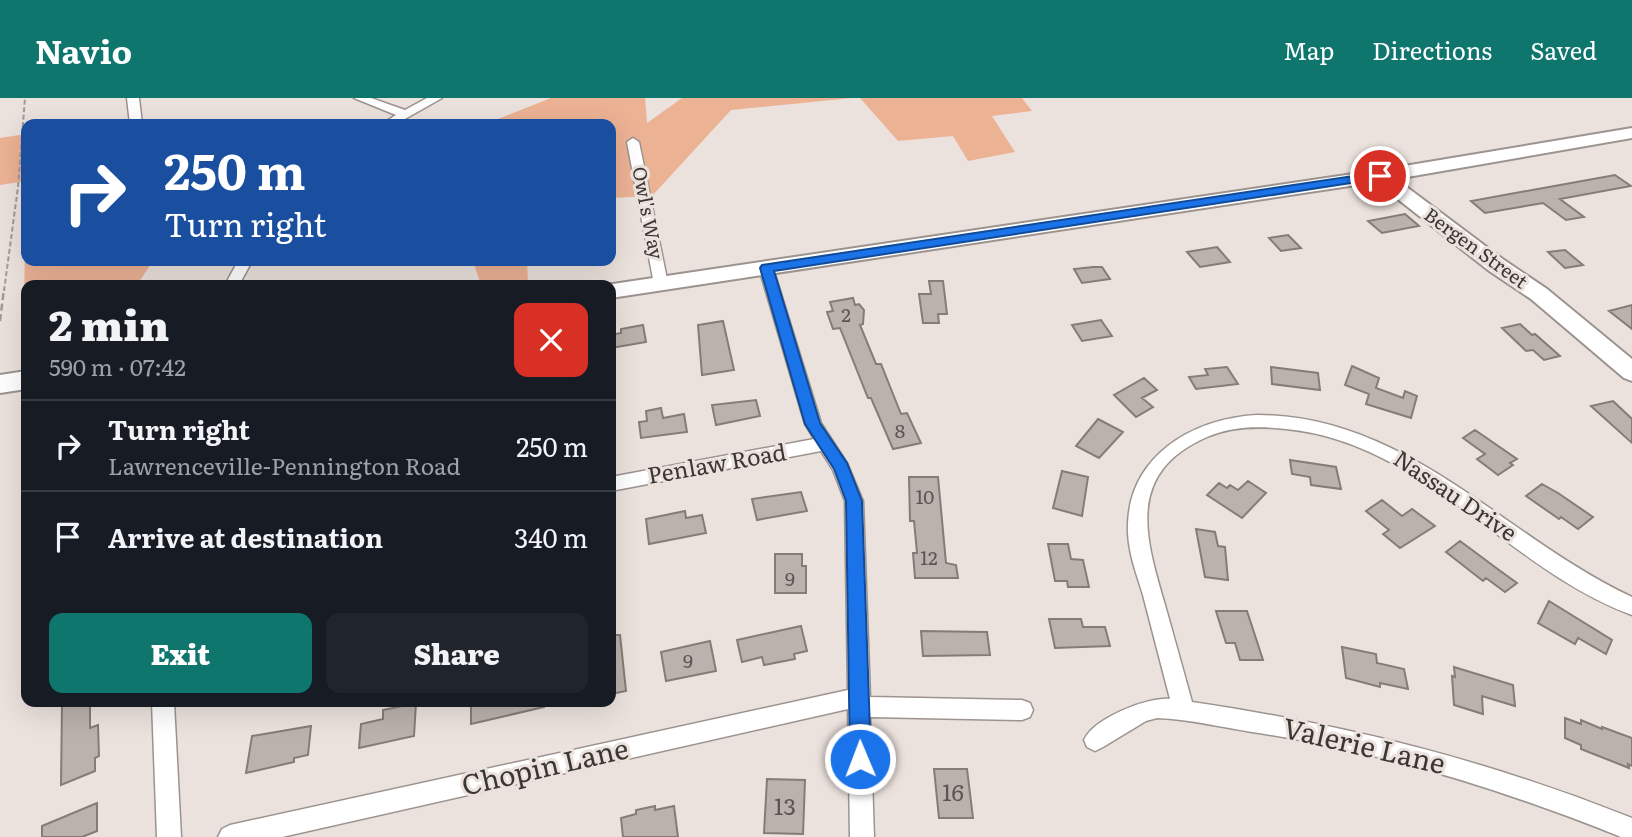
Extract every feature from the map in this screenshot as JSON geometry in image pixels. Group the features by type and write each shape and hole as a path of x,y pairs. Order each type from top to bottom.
{"street":[{"path":"133,98 135,119"},
{"path":"360,98 405,114"},
{"path":"396,119 436,98"},
{"path":"616,290 1397,173 1632,133"},
{"name":"Owl's Way","path":"633,142 661,284"},
{"name":"Bergen Street","path":"1397,173 1435,198 1507,261 1539,294 1632,372"},
{"name":"Bergen Street","path":"1397,173 1496,265 1539,294"},
{"path":"766,268 806,402 824,444 841,468 854,501 862,837"},
{"path":"0,384 21,381"},
{"name":"Nassau Drive","path":"1184,711 1139,548 1137,513 1141,493 1160,460 1175,446 1214,428 1248,422 1285,421 1312,425 1366,441 1423,470 1572,575 1632,606"},
{"name":"Penlaw Road","path":"616,483 824,444"},
{"name":"Chopin Lane","path":"230,837 859,702 1022,710"},
{"path":"163,707 170,837"},
{"name":"Valerie Lane","path":"1095,740 1150,709 1184,711 1345,738 1443,762 1508,783 1632,830"}],"path":[{"path":"23,119 25,98"},
{"path":"0,321 21,149"}],"shaded area":[{"path":"551,98 645,98 647,123 682,98 852,98 731,110 652,196 616,198 616,119 498,119"},
{"path":"860,98 1022,98 1032,111 992,116 1015,152 968,161 953,136 898,141"},
{"path":"21,135 21,182 0,185 0,138"},
{"path":"25,266 150,266 140,280 24,280"},
{"path":"475,266 527,266 528,280 479,280"}],"building":[{"path":"1615,175 1631,186 1560,199 1584,217 1566,220 1543,203 1485,213 1471,201"},
{"path":"1405,214 1419,226 1382,233 1368,221"},
{"path":"1288,235 1301,248 1281,251 1269,238"},
{"path":"1217,247 1230,262 1200,267 1187,252"},
{"path":"1565,250 1583,265 1565,268 1548,252"},
{"path":"1102,267 1110,279 1082,283 1074,269"},
{"path":"929,281 943,281 947,314 938,314 939,323 923,323 919,294 931,294"},
{"path":"853,298 855,305 859,304 864,310 863,324 860,325 876,364 881,364 901,414 907,413 921,443 893,449 871,398 868,398 840,328 833,329 827,312 833,311 830,302"},
{"path":"1632,305 1632,329 1609,311"},
{"path":"1101,320 1112,336 1082,341 1072,325"},
{"path":"723,321 734,370 702,375 698,325"},
{"path":"1520,324 1560,356 1544,360 1533,350 1526,351 1502,328"},
{"path":"643,325 646,342 616,347 616,334 621,333 621,329"},
{"path":"1352,366 1379,378 1376,388 1403,398 1405,391 1417,396 1411,418 1366,404 1369,394 1345,385"},
{"path":"1227,367 1238,384 1196,389 1189,377 1208,375 1205,369"},
{"path":"1271,367 1318,373 1320,390 1272,384"},
{"path":"1144,378 1157,390 1142,398 1153,407 1136,417 1114,395"},
{"path":"756,400 760,416 716,425 712,405"},
{"path":"1613,401 1632,419 1632,443 1591,406"},
{"path":"661,408 663,418 684,414 687,432 641,438 639,422 647,421 646,411"},
{"path":"1098,419 1123,432 1099,458 1076,446"},
{"path":"1475,430 1517,459 1510,463 1513,465 1498,475 1477,459 1485,454 1463,438"},
{"path":"1290,460 1336,467 1341,489 1311,485 1310,477 1292,474"},
{"path":"1062,471 1088,477 1082,516 1053,508"},
{"path":"909,477 938,477 946,563 956,565 958,578 915,578 913,553 917,553 914,521 910,521"},
{"path":"1248,481 1266,493 1242,518 1207,495 1219,483 1238,490"},
{"path":"1542,484 1593,517 1578,529 1561,517 1559,519 1526,496"},
{"path":"801,492 807,511 757,520 752,499"},
{"path":"1382,500 1402,516 1412,509 1435,526 1400,548 1383,534 1389,530 1366,511"},
{"path":"685,511 686,518 702,515 706,533 649,544 646,519"},
{"path":"1196,529 1215,532 1218,546 1225,547 1228,580 1205,577"},
{"path":"1460,541 1517,583 1505,592 1486,578 1483,581 1446,552"},
{"path":"1048,544 1068,544 1071,559 1083,560 1089,587 1068,587 1067,581 1055,581"},
{"path":"775,554 802,554 802,566 806,566 806,593 775,593"},
{"path":"1549,601 1612,640 1606,654 1578,638 1575,644 1538,623"},
{"path":"1216,611 1247,611 1263,660 1240,660 1235,643 1226,643"},
{"path":"1049,619 1081,619 1083,627 1105,627 1110,646 1055,648"},
{"path":"801,626 807,651 794,654 795,659 764,665 762,657 742,662 737,640"},
{"path":"921,631 987,632 990,655 923,656"},
{"path":"616,635 620,635 626,691 616,693"},
{"path":"710,641 716,671 666,681 661,652"},
{"path":"1342,647 1376,654 1377,663 1404,669 1408,689 1380,683 1380,687 1346,678"},
{"path":"1454,667 1513,685 1515,706 1482,696 1483,714 1454,705"},
{"path":"62,707 90,707 90,728 98,725 99,756 95,758 95,771 61,785"},
{"path":"416,707 414,736 359,748 361,724 383,719 383,710"},
{"path":"471,707 544,707 471,724"},
{"path":"1565,718 1581,724 1581,720 1632,738 1632,766 1628,764 1629,768 1581,749 1581,745 1565,738"},
{"path":"311,726 308,755 294,758 294,762 246,773 252,736"},
{"path":"934,769 967,769 973,818 939,818"},
{"path":"767,779 805,780 803,834 764,833"},
{"path":"97,803 97,831 82,837 42,837 42,826"},
{"path":"655,806 655,810 674,806 678,837 623,837 621,818 636,814 636,810"}],"route":[{"path":"860,759 854,501 841,468 813,424 766,268 1380,176"}]}
